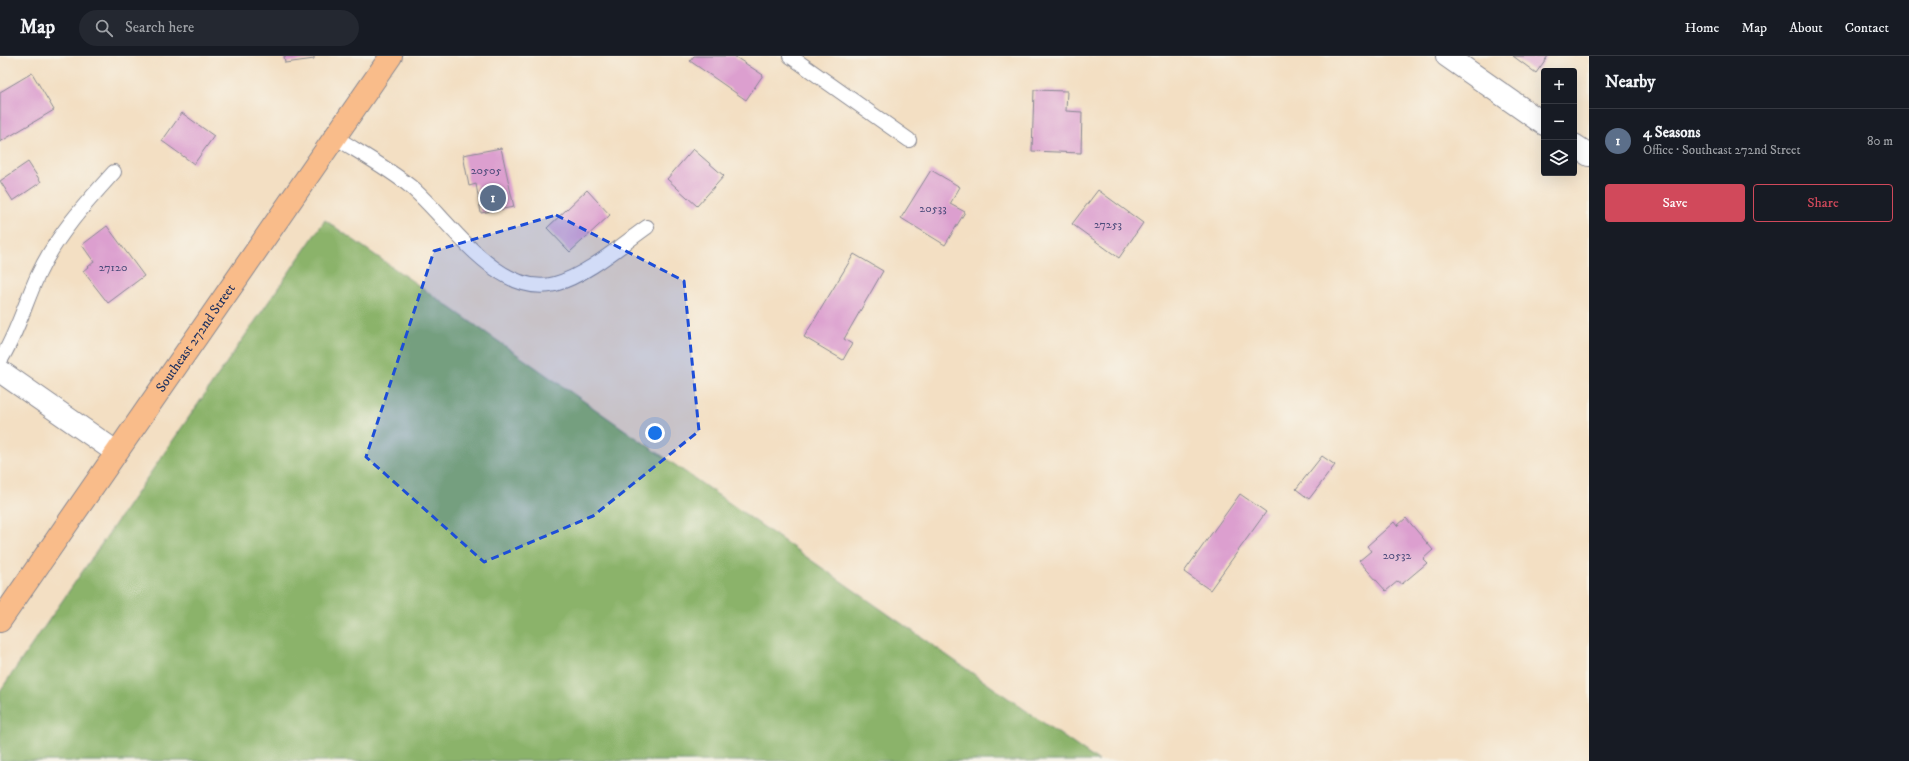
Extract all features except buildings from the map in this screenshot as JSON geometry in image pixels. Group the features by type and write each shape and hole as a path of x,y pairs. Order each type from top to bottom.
{"main road":[{"name":"Southeast 272nd Street","path":"0,621 392,56"}],"street":[{"path":"1447,56 1541,122"},
{"path":"1577,147 1589,155"},
{"path":"0,371 116,452"}],"lane":[{"path":"790,56 909,140"},
{"path":"335,137 411,187 496,270 517,282 529,285 555,284 580,274 647,227"},
{"path":"0,361 11,344 38,274 58,240 78,212 114,172"}],"highlighted area":[{"path":"556,215 684,281 699,431 593,516 484,562 366,457 434,251"}],"green space":[{"path":"325,220 1098,761 0,761 0,691"}],"place":[{"name":"4 Seasons","path":"493,198"}]}
